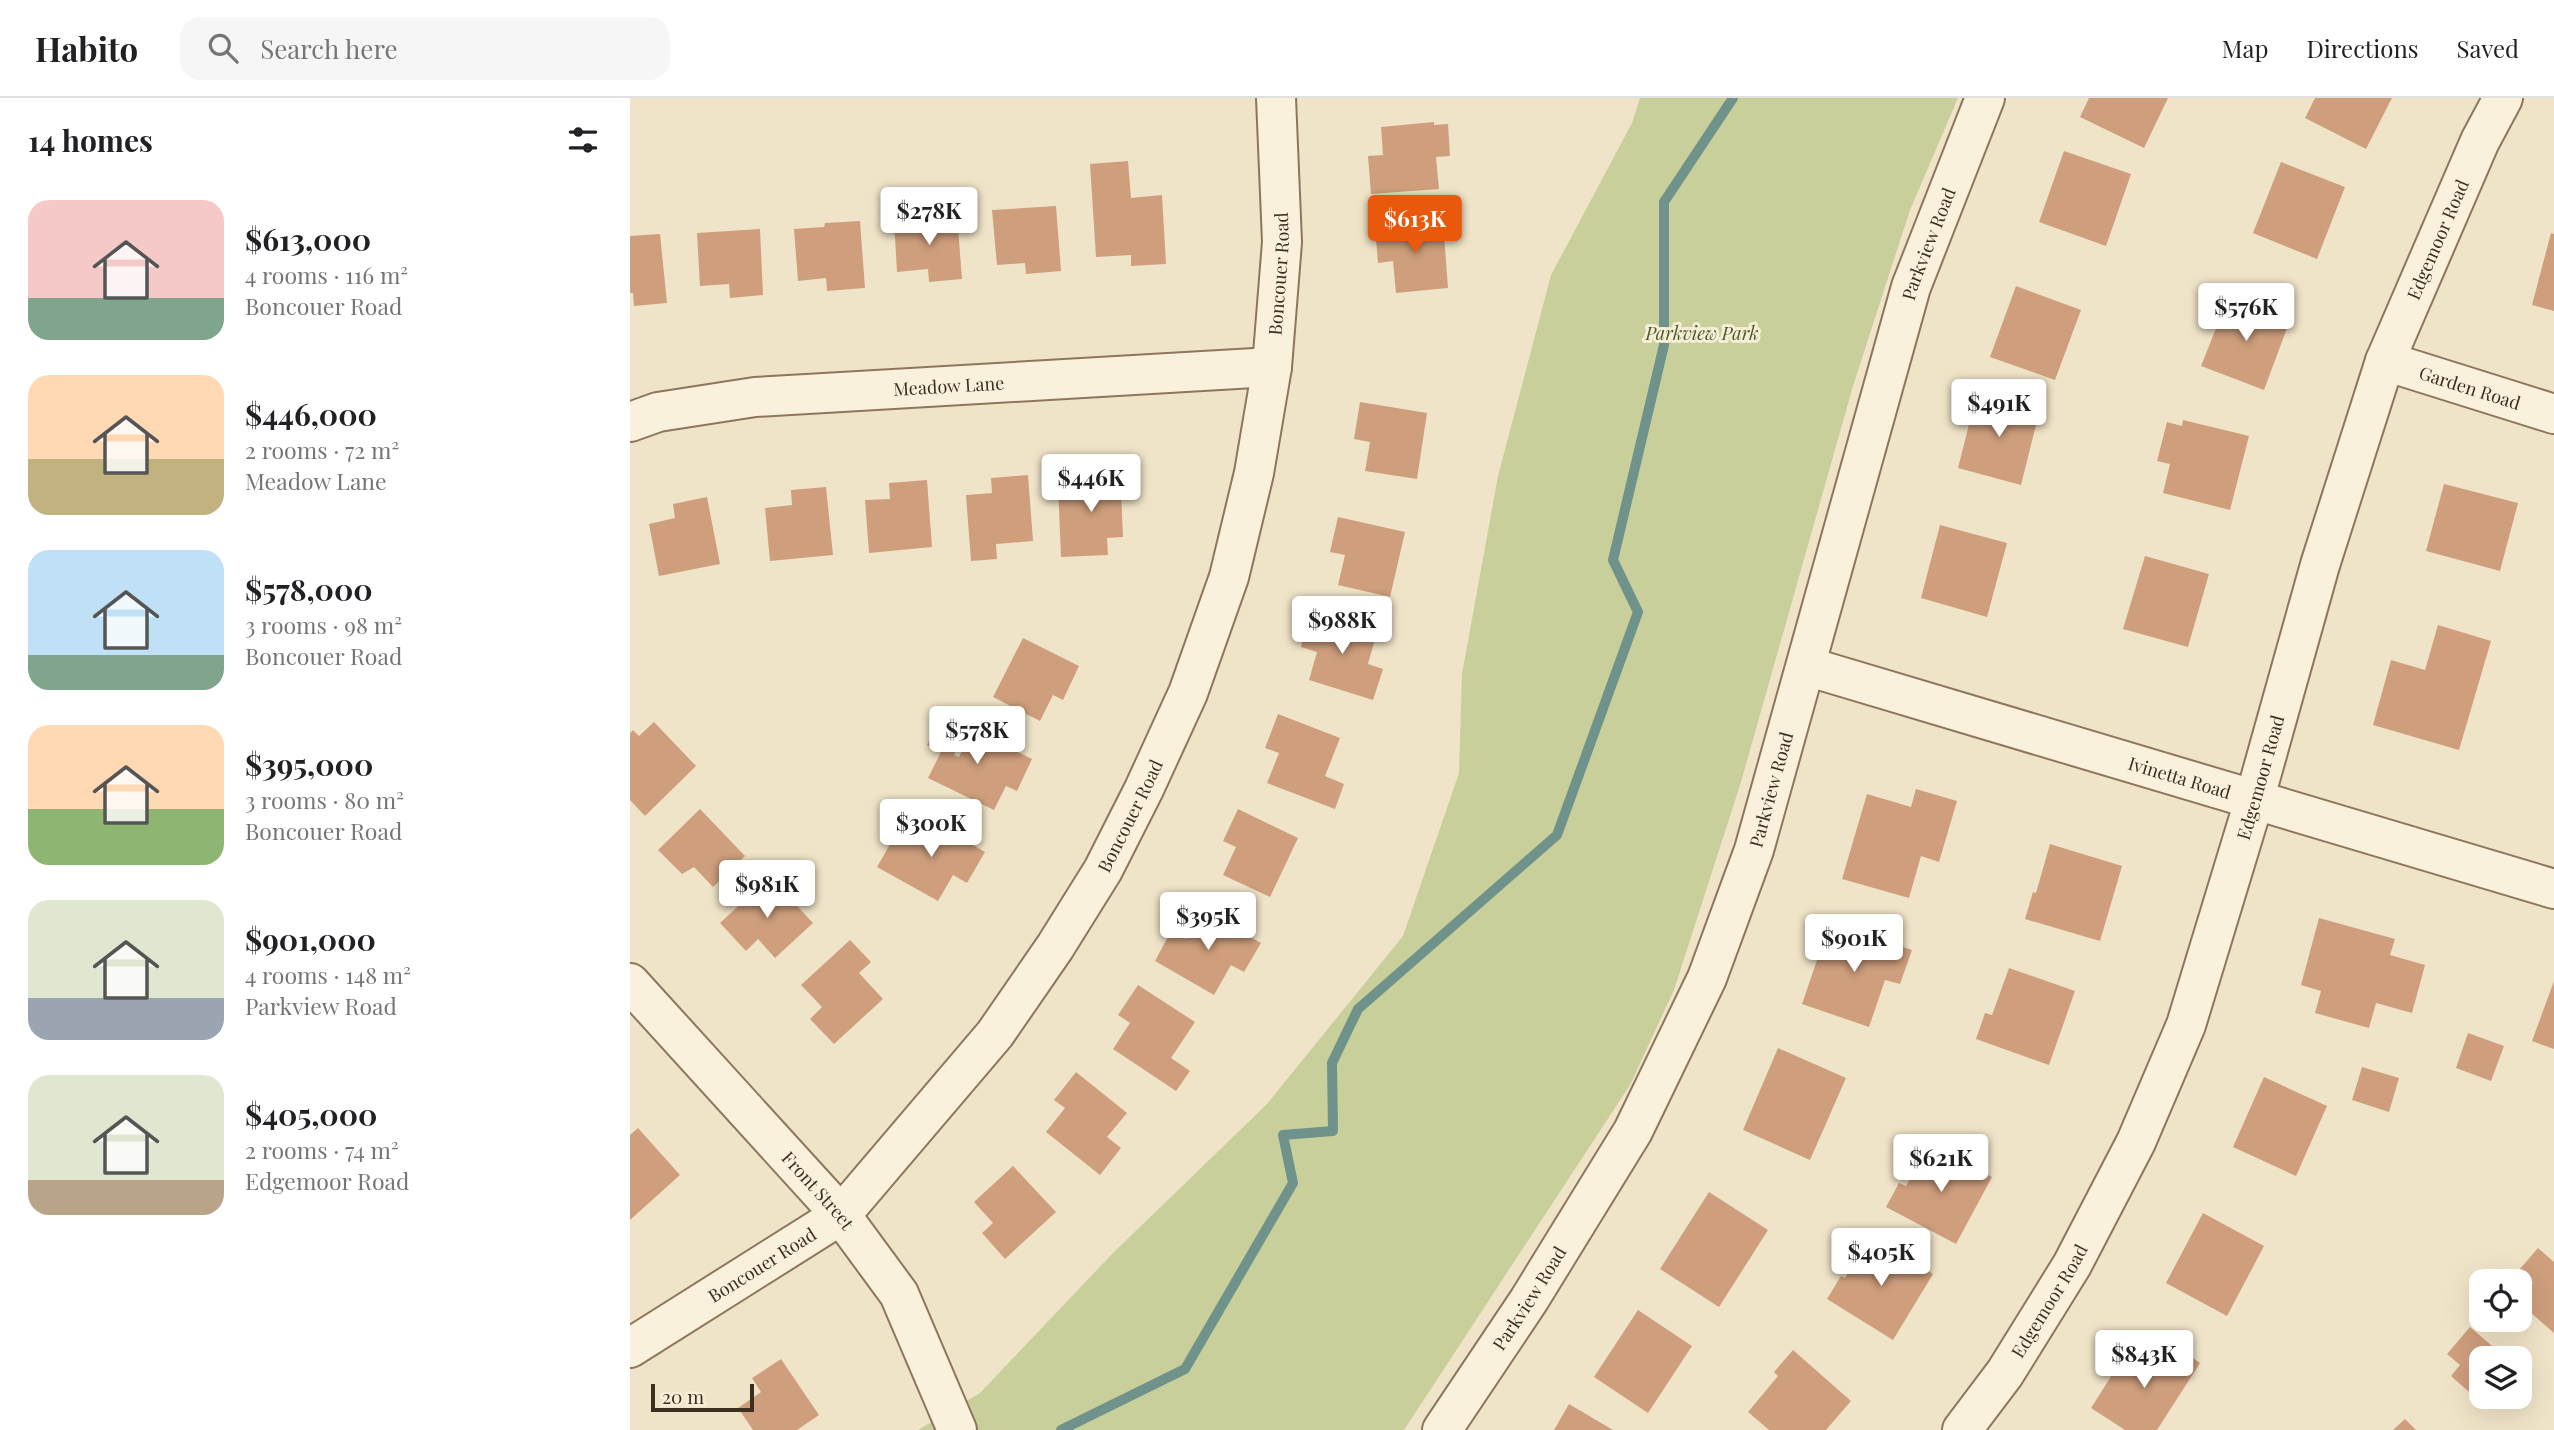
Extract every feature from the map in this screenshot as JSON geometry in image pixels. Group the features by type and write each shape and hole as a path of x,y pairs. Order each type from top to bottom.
{"street":[{"name":"Boncouer Road","path":"630,1348 841,1215 995,1034 1103,870 1188,693 1229,577 1254,473 1272,368 1282,242 1276,98"},
{"name":"Parkview Road","path":"1442,1430 1529,1300 1633,1131 1707,978 1754,850 1911,287 1985,98"},
{"name":"Edgemoor Road","path":"1962,1430 2005,1373 2072,1265 2136,1142 2186,1025 2254,801 2320,565 2385,361 2480,141 2503,98"},
{"name":"Garden Road","path":"2385,361 2554,414"},
{"name":"Meadow Lane","path":"630,422 658,412 755,397 1272,368"},
{"name":"Ivinetta Road","path":"1805,666 2554,889"},
{"name":"Front Street","path":"630,983 841,1215 899,1294 957,1430"}],"green space":[{"name":"Parkview Park","path":"1640,98 1958,98 1910,210 1853,386 1741,782 1674,990 1630,1085 1404,1430 918,1430 980,1393 1113,1253 1267,1104 1403,936 1459,773 1462,674 1498,476 1551,275 1632,123"}],"building":[{"path":"2089,98 2168,98 2144,148 2080,117"},
{"path":"2315,98 2392,98 2366,149 2305,118"},
{"path":"1434,122 1434,125 1448,124 1450,156 1436,157 1439,189 1371,194 1368,156 1383,155 1381,127"},
{"path":"2064,151 2131,174 2106,246 2039,222"},
{"path":"1128,161 1131,198 1162,195 1166,264 1131,266 1131,255 1096,257 1090,164"},
{"path":"2281,162 2345,187 2317,259 2253,233"},
{"path":"1056,206 1061,271 1026,274 1025,263 997,265 992,210"},
{"path":"957,215 962,279 929,282 928,269 897,272 894,220"},
{"path":"860,221 865,288 827,291 826,278 798,281 794,229 824,227 825,223"},
{"path":"1443,221 1448,288 1396,293 1393,261 1378,263 1375,227"},
{"path":"760,229 763,295 730,298 729,284 700,286 697,233"},
{"path":"2551,233 2554,234 2554,311 2532,305"},
{"path":"660,234 667,303 634,306 633,293 630,293 630,236"},
{"path":"2016,286 2081,310 2055,380 1990,357"},
{"path":"2229,296 2290,320 2264,390 2201,366"},
{"path":"1977,393 2040,409 2021,485 1958,468"},
{"path":"1360,402 1427,413 1417,479 1365,471 1370,442 1354,439"},
{"path":"2183,420 2249,436 2230,510 2163,493 2170,464 2157,461 2167,422 2182,426"},
{"path":"1120,468 1123,537 1107,538 1108,555 1061,557 1058,486 1087,485 1086,470"},
{"path":"1028,475 1033,541 996,544 997,559 971,561 966,495 992,493 991,478"},
{"path":"927,480 932,547 869,553 865,500 890,499 889,483"},
{"path":"2444,484 2518,503 2500,571 2426,551"},
{"path":"826,487 833,555 770,561 765,508 792,505 791,490"},
{"path":"707,497 720,564 659,576 649,524 675,518 673,504"},
{"path":"1338,517 1405,532 1390,597 1338,585 1345,555 1330,552"},
{"path":"1940,525 2007,543 1987,617 1921,598"},
{"path":"2145,556 2209,574 2188,647 2123,629"},
{"path":"1311,612 1377,632 1368,664 1383,669 1373,700 1309,680 1317,652 1301,647"},
{"path":"2438,625 2491,641 2459,750 2373,725 2391,660 2425,670"},
{"path":"1023,638 1079,666 1063,700 1053,695 1040,721 993,697"},
{"path":"1278,714 1340,738 1325,776 1344,784 1335,809 1267,783 1279,753 1265,748"},
{"path":"654,722 696,766 645,816 630,800 630,733 633,730 639,736"},
{"path":"937,724 963,737 954,755 959,757 972,729 1032,759 1017,791 1006,786 994,810 928,778 941,752 927,745"},
{"path":"1916,789 1957,801 1939,862 1921,856 1909,898 1842,879 1867,794 1911,807"},
{"path":"700,809 745,856 713,887 694,867 682,874 658,850"},
{"path":"1238,809 1298,838 1270,897 1223,875 1236,847 1223,841"},
{"path":"925,817 985,852 967,883 953,875 938,901 877,867 897,832 912,841"},
{"path":"2050,844 2122,866 2100,941 2025,919 2033,892 2036,893"},
{"path":"770,877 813,923 775,958 758,939 746,951 720,923"},
{"path":"1202,910 1261,943 1244,972 1231,965 1214,995 1155,961 1171,931 1186,939"},
{"path":"2319,918 2395,939 2390,955 2425,965 2412,1013 2376,1003 2369,1028 2315,1013 2321,991 2301,985"},
{"path":"1830,922 1912,950 1900,984 1885,980 1869,1027 1802,1004"},
{"path":"850,940 871,962 859,973 883,999 834,1044 810,1019 822,1007 801,985"},
{"path":"2009,968 2075,991 2049,1065 1976,1039 1985,1013 1992,1015"},
{"path":"2554,981 2554,1049 2532,1041"},
{"path":"1138,985 1195,1022 1171,1058 1190,1071 1176,1091 1113,1049 1130,1023 1118,1015"},
{"path":"2468,1033 2504,1046 2491,1081 2456,1068"},
{"path":"1778,1048 1846,1078 1810,1160 1743,1130"},
{"path":"2362,1067 2399,1078 2389,1112 2352,1100"},
{"path":"1076,1072 1127,1113 1107,1137 1121,1148 1100,1175 1046,1132 1065,1108 1054,1100"},
{"path":"2264,1077 2327,1106 2296,1176 2233,1147"},
{"path":"638,1128 680,1175 630,1220 630,1135"},
{"path":"1929,1144 1992,1177 1956,1244 1886,1207 1899,1183 1906,1186"},
{"path":"1013,1166 1056,1212 1005,1259 982,1233 993,1223 974,1202"},
{"path":"1709,1192 1768,1230 1719,1307 1660,1269"},
{"path":"2203,1213 2264,1246 2227,1316 2166,1283"},
{"path":"1871,1236 1933,1274 1893,1340 1827,1299 1841,1276 1845,1278"},
{"path":"2538,1248 2554,1262 2554,1333 2532,1314 2532,1269 2520,1269"},
{"path":"1638,1310 1692,1346 1648,1413 1594,1377"},
{"path":"2469,1328 2469,1332 2476,1332 2492,1346 2469,1346 2469,1392 2451,1376 2460,1365 2447,1354"},
{"path":"2131,1345 2167,1368 2179,1348 2200,1363 2157,1430 2125,1430 2091,1408"},
{"path":"1793,1350 1851,1401 1826,1430 1769,1430 1748,1412 1778,1376 1774,1372"},
{"path":"781,1359 819,1415 797,1430 753,1430 738,1408 761,1392 752,1378"},
{"path":"1569,1404 1613,1430 1554,1430"},
{"path":"2405,1419 2416,1430 2393,1430"}],"waterway":[{"path":"1061,1430 1185,1369 1293,1183 1283,1135 1333,1131 1332,1063 1358,1009 1557,835 1638,612 1613,560 1664,345 1664,202 1733,98"}]}
